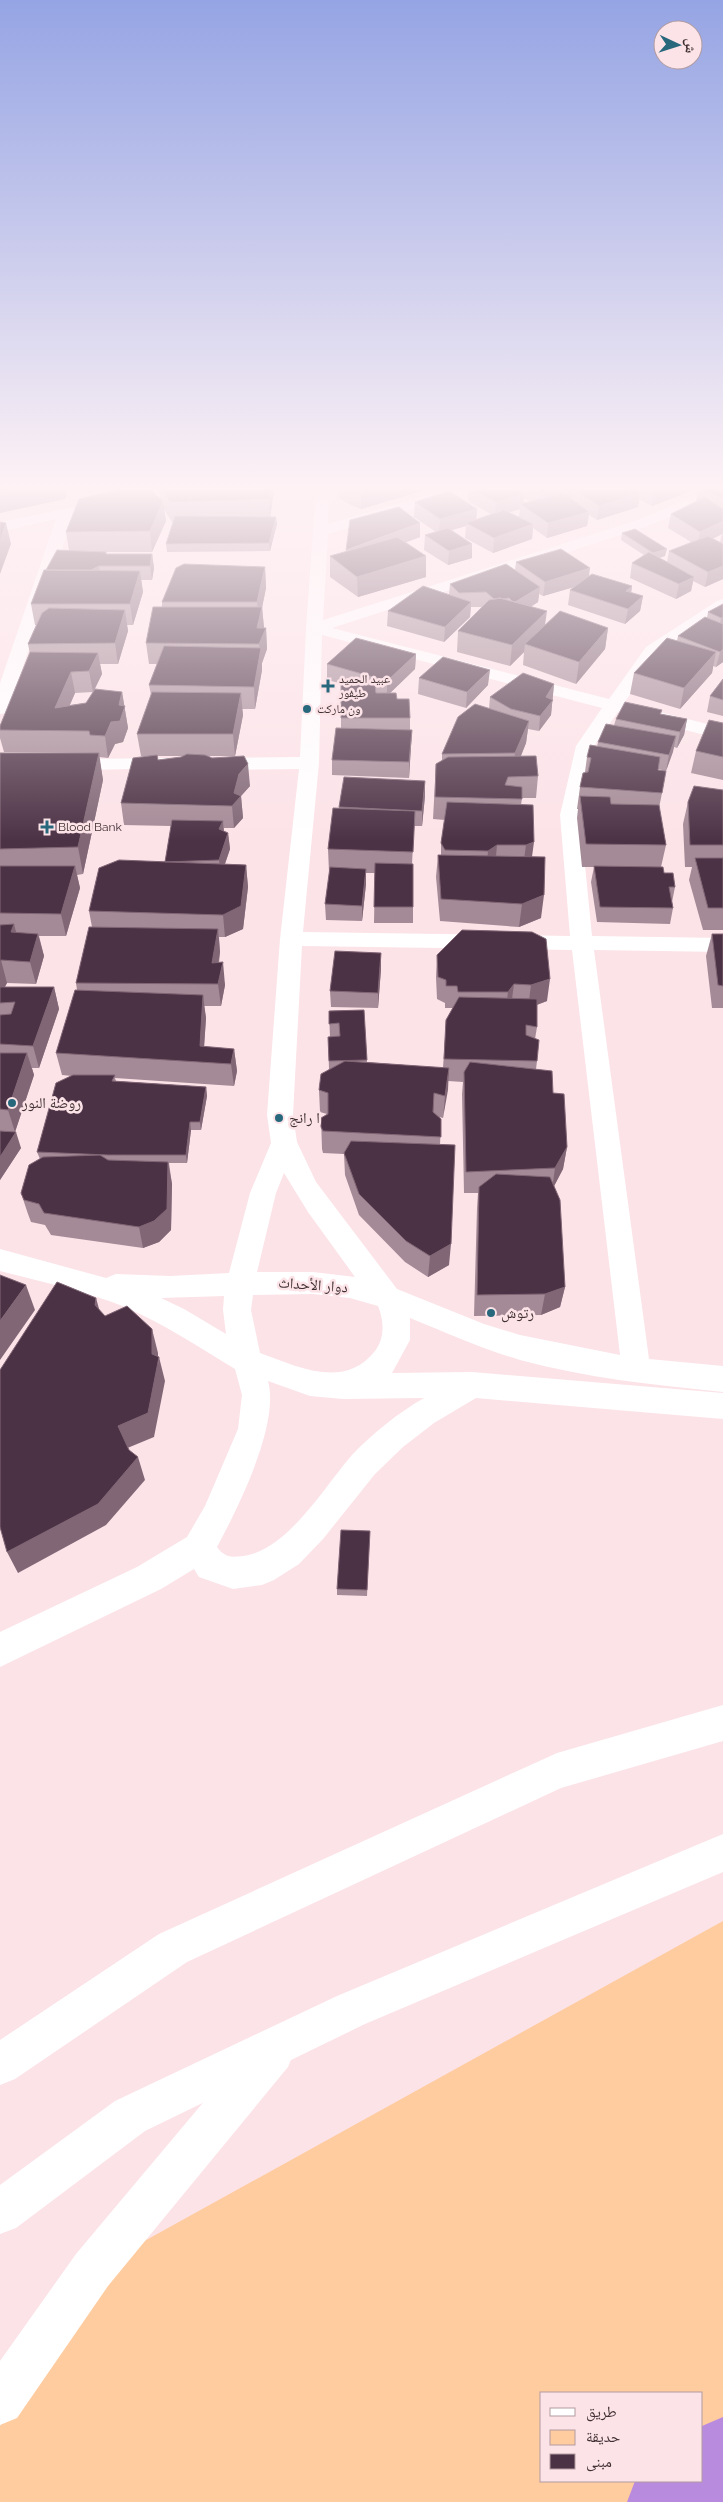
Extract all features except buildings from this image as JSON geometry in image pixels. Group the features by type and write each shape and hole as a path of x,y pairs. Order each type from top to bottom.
{"street":[{"path":"0,709 34,607"},
{"path":"315,607 309,763 291,939 280,1115 284,1142 302,1179 324,1215 386,1295 395,1311 397,1330 393,1348 382,1364 365,1378 344,1386"},
{"path":"314,628 381,607"},
{"path":"636,1369 582,943 570,815 585,746 612,706 652,651 719,607"},
{"path":"314,628 723,734"},
{"path":"0,766 309,763"},
{"path":"291,939 723,945"},
{"path":"0,1650 149,1578 199,1548 218,1514 253,1429 257,1395 250,1362 241,1336 237,1310 240,1284 262,1193 284,1142"},
{"path":"0,1260 88,1283 134,1299 174,1317 250,1362 310,1382 344,1386 472,1385 723,1406"},
{"name":"دوار الأحداث","path":"88,1283 166,1287 313,1282 350,1287 386,1295 484,1335 524,1349 560,1357 636,1369 723,1379"},
{"path":"199,1548 211,1566 233,1573 262,1569 287,1553 312,1528 364,1464 392,1437 423,1414 472,1385"},
{"path":"0,2064 173,1948 557,1771 723,1723"},
{"path":"0,2212 130,2116 351,2010 723,1853"},
{"path":"0,2401 92,2270 279,2045"}],"green space":[{"path":"723,1921 723,2502 0,2502 0,2426 92,2270"}],"waterway":[{"path":"681,2502 723,2471"}],"place":[{"name":"عبيد الحميد طيفور","path":"328,686"},
{"name":"ون ماركت","path":"307,709"},
{"name":"Blood Bank","path":"47,827"},
{"name":"روضة النور","path":"12,1103"},
{"name":"ا رانج","path":"279,1118"},
{"name":"رتوش","path":"491,1313"}]}
